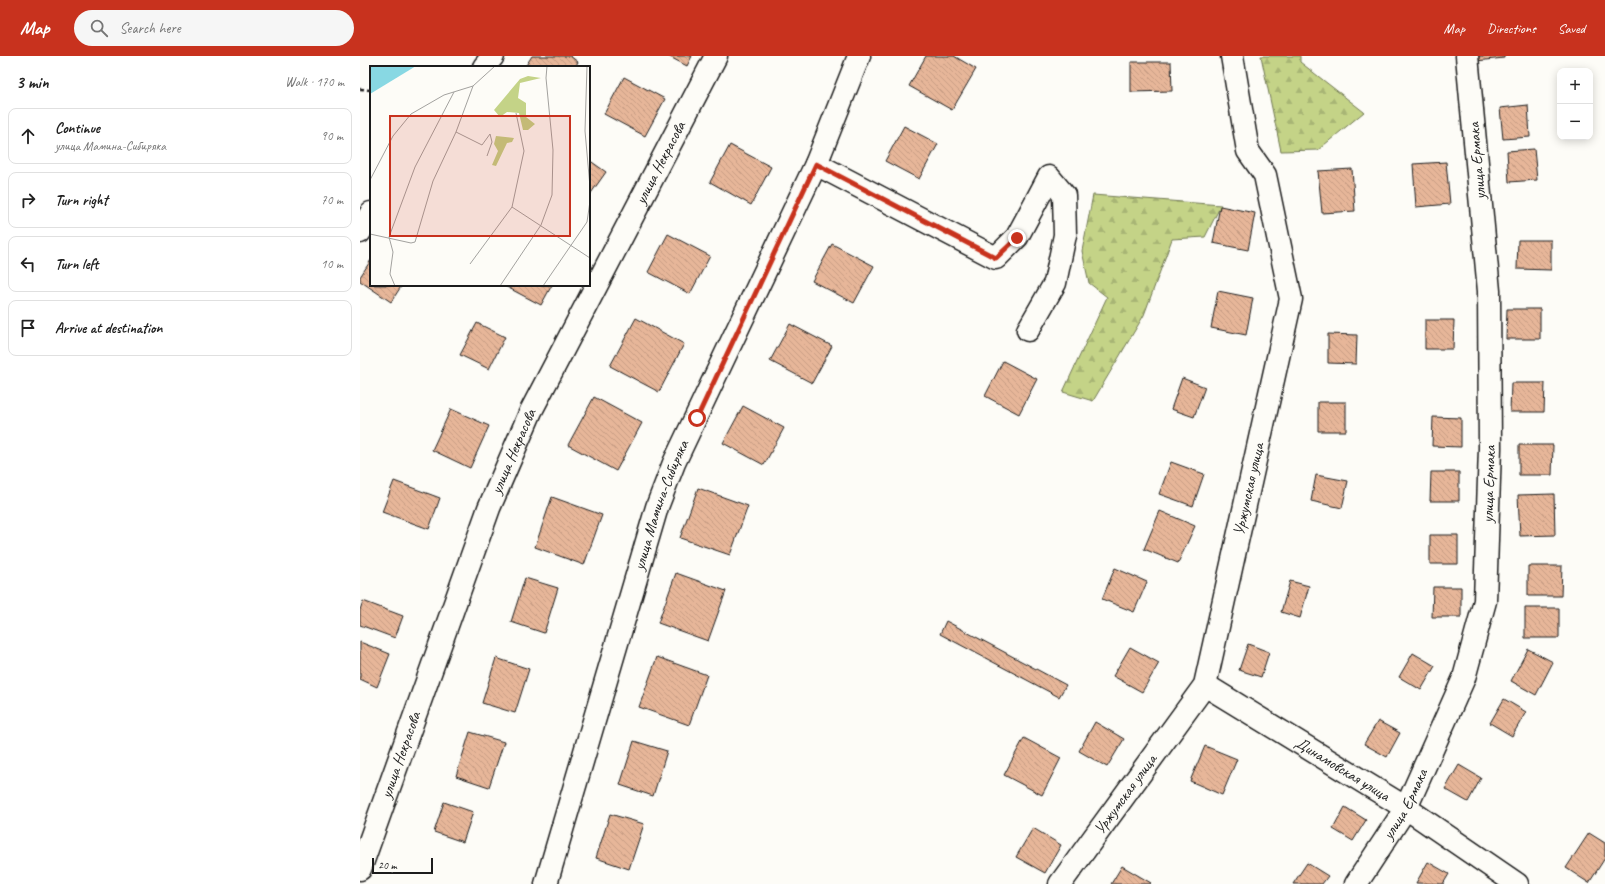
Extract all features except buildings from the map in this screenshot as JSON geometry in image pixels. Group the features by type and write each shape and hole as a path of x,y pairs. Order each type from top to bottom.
{"street":[{"path":"485,66 493,56"},
{"name":"улица Некрасова","path":"360,869 488,508 531,411 716,56"},
{"name":"улица Мамина-Сибиряка","path":"546,884 657,506 674,463 816,164 859,56"},
{"name":"Уржумская улица","path":"1060,884 1205,684 1291,299 1266,175 1248,151 1232,56"},
{"name":"улица Ермака","path":"1356,884 1406,808 1464,678 1485,601 1490,448 1489,292 1467,56"},
{"path":"816,164 996,258 1017,238 1049,177 1064,195 1065,235 1055,283 1028,330"},
{"path":"360,232 370,215"},
{"name":"Динамовская улица","path":"1205,684 1406,808 1517,884"}],"path":[{"path":"360,89 370,90"}],"green space":[{"path":"1261,56 1300,56 1300,62 1364,112 1318,150 1281,151"},
{"path":"1093,195 1221,205 1205,237 1172,239 1144,315 1093,401 1063,392 1107,297 1089,283 1082,251"}],"route":[{"path":"697,418 816,164 996,258 1017,238"}]}
